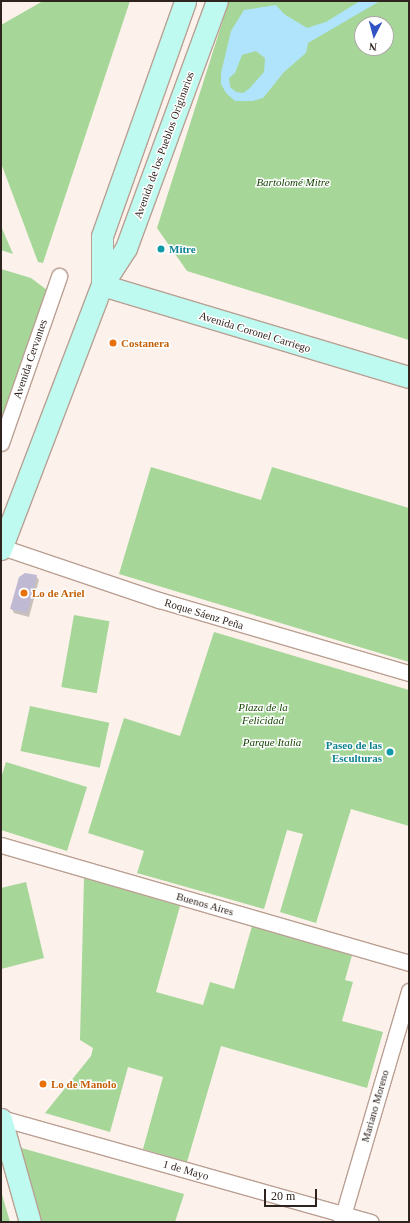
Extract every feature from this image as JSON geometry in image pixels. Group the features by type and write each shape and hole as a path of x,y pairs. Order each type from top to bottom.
{"street":[{"name":"Avenida de los Pueblos Originarios","path":"102,285 102,236 186,1"},
{"name":"Avenida de los Pueblos Originarios","path":"1,548 102,285 126,248 216,1"},
{"name":"Avenida Cervantes","path":"1,443 59,276"},
{"name":"Avenida Coronel Carriego","path":"102,285 409,377"},
{"name":"Roque Sáenz Peña","path":"1,548 159,600 409,673"},
{"name":"Buenos Aires","path":"1,845 409,963"},
{"name":"Mariano Moreno","path":"342,1218 409,991"},
{"name":"1 de Mayo","path":"1,1118 342,1218 371,1222"},
{"path":"1,1118 30,1222"}],"green space":[{"path":"43,1 130,1 43,263 38,262 1,163 1,25"},
{"name":"Bartolomé Mitre","path":"229,1 409,1 409,340 187,271 157,228"},
{"path":"1,226 13,254 1,250"},
{"path":"1,269 31,278 47,290 1,443"},
{"path":"151,467 261,500 272,467 409,508 409,662 119,574"},
{"path":"74,615 109,621 97,693 61,687"},
{"name":"Parque Italia","path":"214,632 409,690 409,826 351,809 316,923 280,912 303,834 287,830 264,909 137,873 144,851 88,833 124,718 180,736"},
{"path":"30,706 109,723 100,768 20,751"},
{"path":"6,762 87,787 67,851 1,830 1,778"},
{"path":"84,878 180,906 156,992 203,1005 210,982 234,989 252,926 352,955 345,980 353,982 342,1021 383,1032 367,1088 221,1046 187,1162 143,1149 163,1077 128,1067 110,1132 45,1113 91,1056 93,1048 80,1040"},
{"path":"26,882 44,958 1,969 1,888"},
{"path":"18,1147 184,1194 175,1222 41,1222"},
{"path":"1,1191 10,1222 1,1222"}],"water":[{"path":"360,1 380,1 308,43 306,53 284,72 263,98 252,101 235,101 226,93 221,84 221,73 231,31 244,10 276,5 284,14 307,28 326,22","holes":["256,51 265,58 264,72 249,89 243,93 236,92 230,87 229,78 235,73 242,55"]}],"building":[{"name":"Lo de Ariel","path":"25,573 37,575 27,613 10,609 19,577"}],"place":[{"name":"Mitre","path":"161,249"},
{"name":"Costanera","path":"113,343"},
{"name":"Lo de Ariel","path":"24,593"},
{"name":"Paseo de las Esculturas","path":"390,752"},
{"name":"Lo de Manolo","path":"43,1084"}],"park label":[{"name":"Plaza de la Felicidad","path":"263,714"}]}
